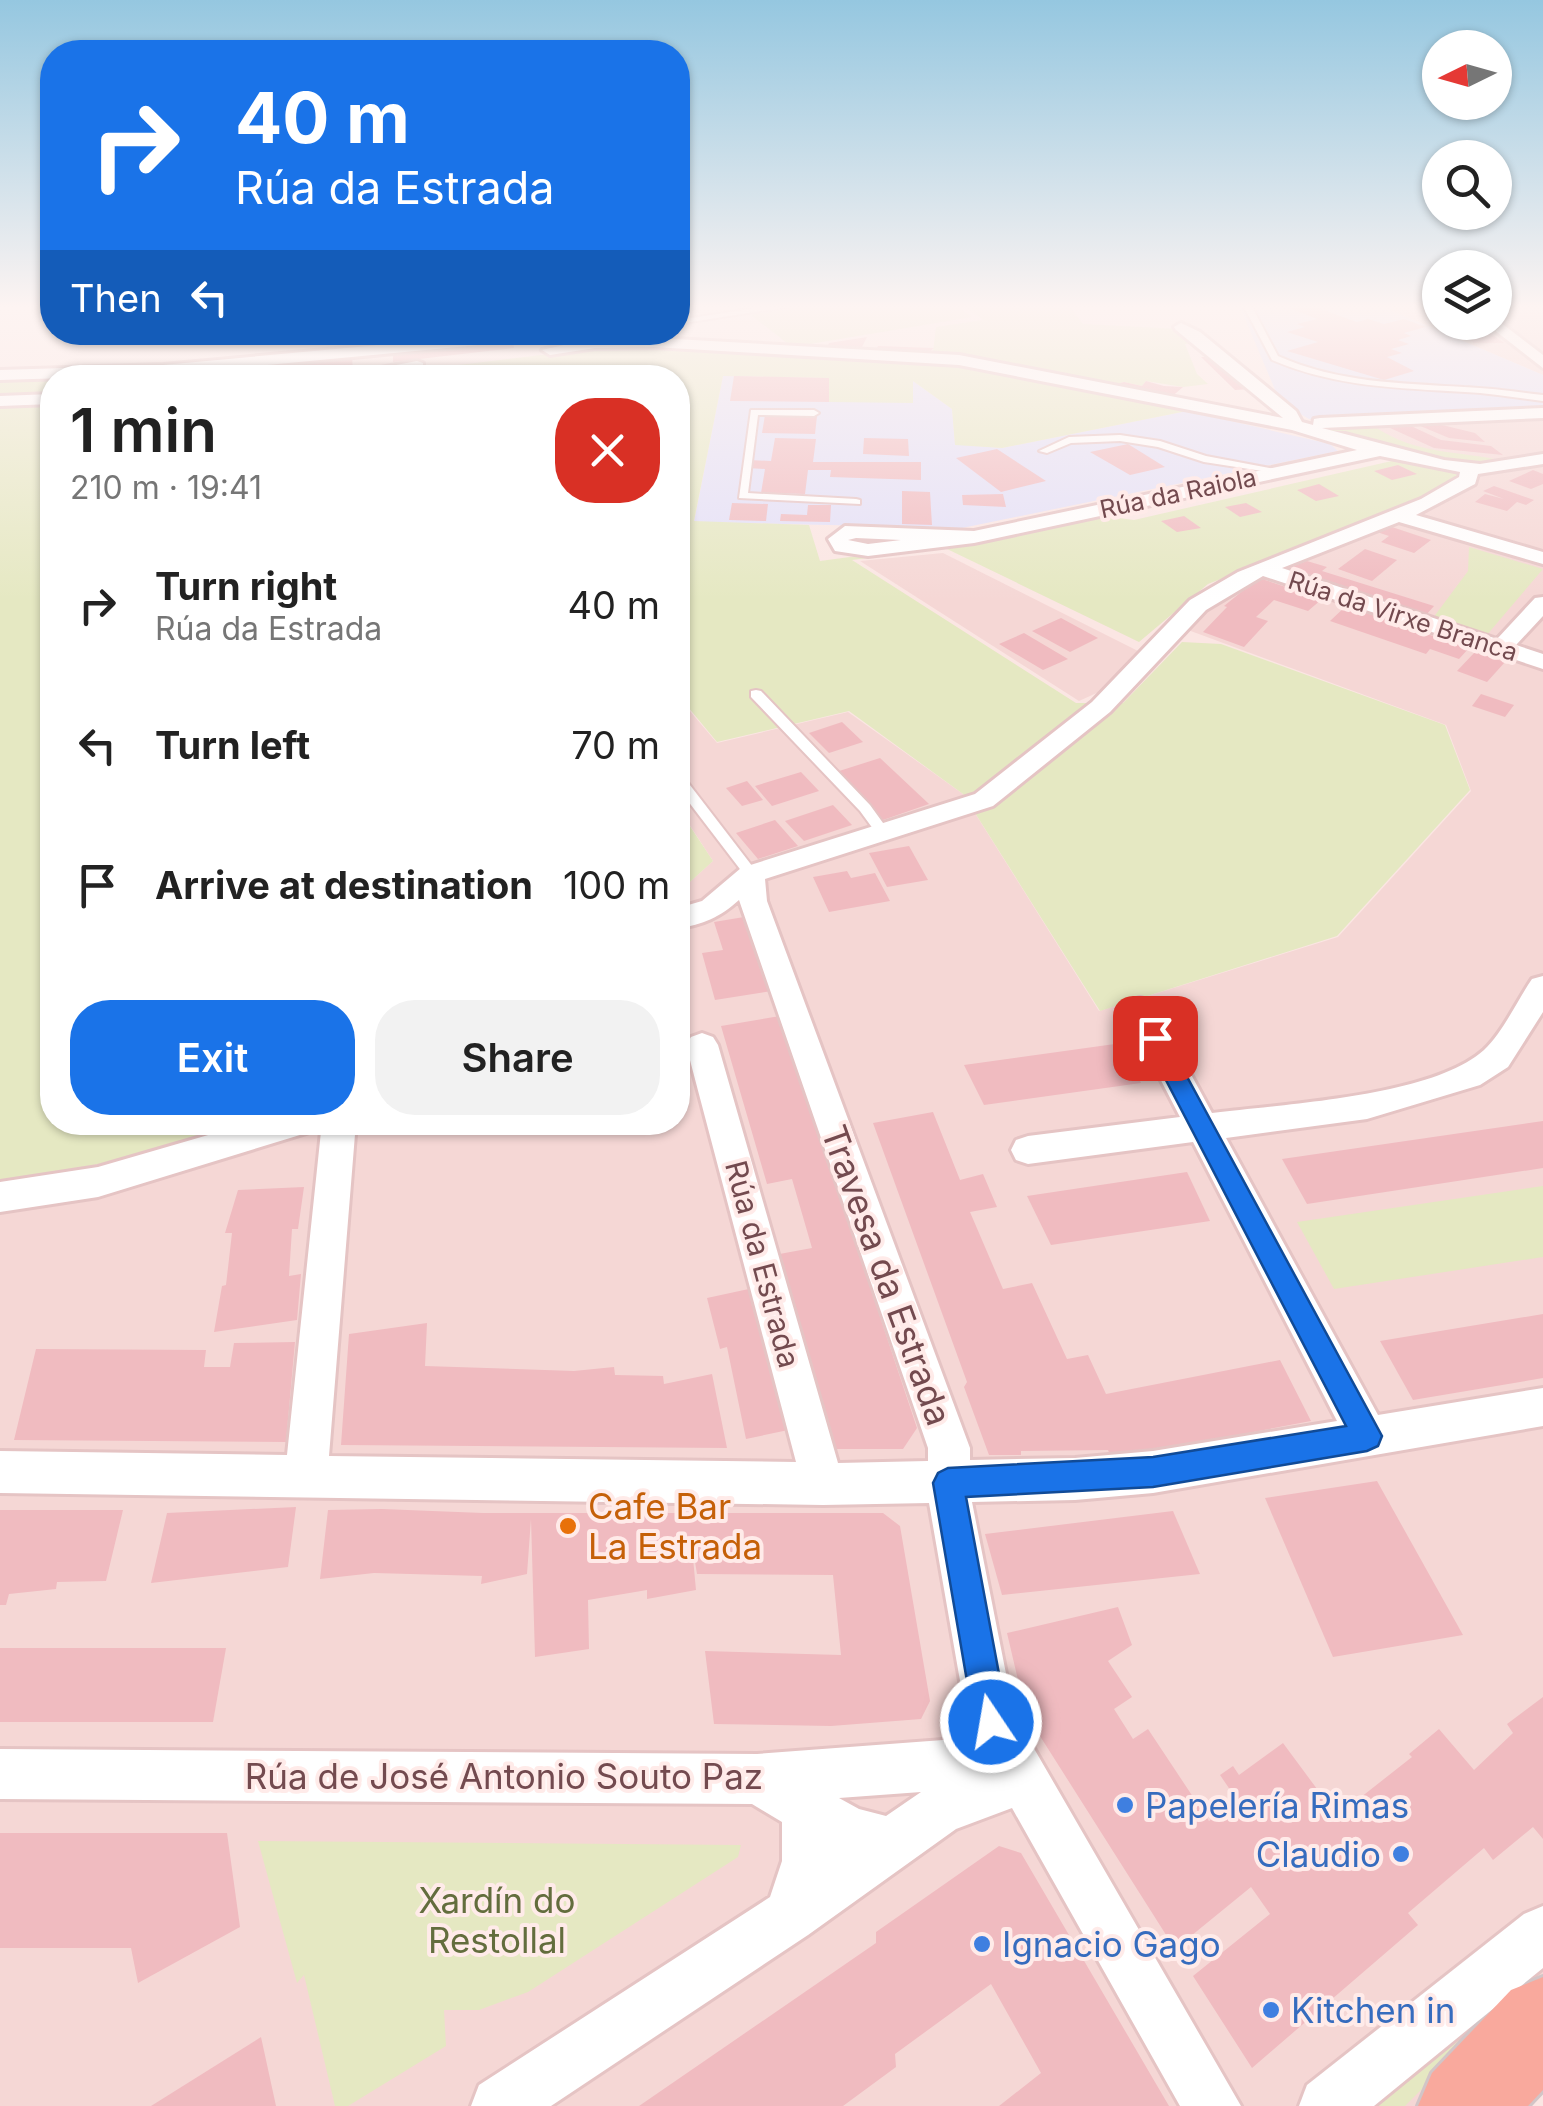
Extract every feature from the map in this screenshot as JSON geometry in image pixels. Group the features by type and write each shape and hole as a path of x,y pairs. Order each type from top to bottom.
{"main road":[{"path":"1465,2106 1543,2022"}],"street":[{"path":"1183,405 1296,425 1383,451 1469,469 1543,459"},
{"path":"1278,405 1296,425 1543,413"},
{"path":"1434,420 1471,428 1543,433"},
{"name":"Rúa da Raiola","path":"856,528 974,536 1383,451"},
{"path":"690,919 712,908 752,874 984,800 1100,707 1198,605 1263,569 1398,515 1468,480 1469,469"},
{"path":"1398,515 1543,558"},
{"name":"Rúa da Virxe Branca","path":"1263,569 1543,662"},
{"path":"1501,648 1543,602"},
{"name":"Travesa da Estrada","path":"752,874 753,902 950,1448 948,1483 991,1722 1212,2106"},
{"path":"1028,1150 1367,1106 1468,1076 1496,1058 1543,986"},
{"path":"1140,1009 1367,1436"},
{"name":"Rúa da Estrada","path":"702,1045 823,1484"},
{"path":"0,1197 98,1182 258,1135"},
{"path":"306,1477 339,1135"},
{"path":"0,1472 948,1483 1153,1472 1543,1407"},
{"name":"Rúa de José Antonio Souto Paz","path":"0,1774 757,1779 970,1763 1013,1764"},
{"path":"500,2106 788,1916 940,1809 1013,1764"},
{"path":"757,1779 850,1833 892,1843"},
{"path":"788,1916 811,1856 804,1804"},
{"path":"1328,2106 1543,1932"}],"lane":[{"path":"814,413 754,412 744,496 751,500 856,502"},
{"path":"1044,451 1070,440 1120,438 1160,444 1204,459 1282,471"},
{"path":"756,694 884,834"},
{"name":"Travesa da Estrada","path":"690,794 752,874"}],"shaded area":[{"path":"717,405 947,405 952,409 955,444 1002,448 1187,411 1330,444 1338,451 962,528 694,522"},
{"path":"1288,405 1543,405 1543,410 1395,420 1309,419"},
{"path":"1543,410 1543,2084 1521,2106 0,2106 0,1181 52,1175 241,1135 690,1135 690,882 713,861 690,826 690,711 717,743 848,712 963,794 1099,1011 1338,937 1471,791 1446,725 1188,630 1227,587 1476,479 1462,462 1327,429 1309,419 1395,420"},
{"path":"943,553 1142,653 1101,691 1079,701 860,561"}],"green space":[{"path":"0,405 40,405 40,1135 232,1135 52,1174 0,1180"},
{"path":"690,405 717,405 694,521 809,525 820,561 1021,534 1103,516 1134,520 1396,460 1462,477 1421,501 1208,584 1139,642 945,548 852,560 1076,703 1123,703 1182,642 1221,644 1445,725 1470,790 1337,936 1100,1011 963,794 849,711 717,742 690,709"},
{"path":"947,405 1161,405 1187,411 1002,448 955,445 952,409"},
{"path":"1375,427 1423,448 1503,461 1461,461 1411,454 1323,428"},
{"path":"1469,547 1543,569 1486,636 1433,618 1468,571"},
{"path":"690,826 713,861 690,882"},
{"path":"1543,1186 1543,1257 1334,1289 1297,1222"},
{"name":"Xardín do Restollal","path":"258,1841 741,1845 738,1857 528,1992 479,2010 444,2010 446,2046 348,2106 335,2106 304,1975 297,1983"},
{"path":"1485,2014 1488,2023 1405,2106 1363,2106"}],"building":[{"path":"765,415 817,416 815,434 762,433"},
{"path":"1438,424 1475,433 1485,442 1449,438 1418,425"},
{"path":"1409,425 1441,440 1491,446 1503,455 1434,448 1388,427"},
{"path":"775,438 816,439 813,462 921,462 921,480 830,477 831,470 808,470 805,494 761,493 765,469 747,468 749,460 771,461"},
{"path":"864,438 908,439 909,456 863,454"},
{"path":"1128,444 1165,467 1130,475 1090,452"},
{"path":"997,449 1046,481 1001,492 956,458"},
{"path":"1398,465 1417,474 1392,480 1374,471"},
{"path":"1533,470 1543,474 1543,484 1531,489 1509,481"},
{"path":"1319,484 1339,496 1316,501 1297,490"},
{"path":"1494,486 1534,500 1526,505 1517,502 1507,511 1475,502 1485,494 1504,499 1483,491"},
{"path":"902,491 930,492 932,525 902,524"},
{"path":"1003,494 1006,507 963,505 962,495"},
{"path":"732,503 768,504 766,521 729,520"},
{"path":"1246,503 1262,512 1240,517 1225,507"},
{"path":"808,505 831,505 830,522 780,521 781,514 807,515"},
{"path":"1184,516 1201,528 1177,532 1161,521"},
{"path":"1383,524 1431,540 1414,553 1381,542 1389,536 1371,530"},
{"path":"1365,549 1397,560 1372,581 1338,569"},
{"path":"1307,561 1327,567 1322,571 1434,606 1426,615 1293,572 1291,567"},
{"path":"1262,579 1322,599 1308,611 1274,600 1256,617 1268,621 1244,647 1203,632 1227,607 1224,606"},
{"path":"1346,606 1469,648 1459,659 1430,649 1426,654 1330,621"},
{"path":"1061,618 1098,638 1070,652 1032,631"},
{"path":"1024,633 1068,659 1043,670 999,644"},
{"path":"1475,652 1505,662 1487,682 1457,671"},
{"path":"1481,694 1514,705 1505,717 1472,706"},
{"path":"842,722 863,742 829,753 809,733"},
{"path":"880,758 929,804 883,820 836,772"},
{"path":"801,772 819,791 772,806 755,786"},
{"path":"747,781 763,800 742,806 726,788"},
{"path":"833,805 852,825 804,841 785,821"},
{"path":"775,820 798,846 758,859 736,833"},
{"path":"909,846 928,880 887,887 869,853"},
{"path":"847,871 851,878 875,873 890,901 829,912 813,877"},
{"path":"750,916 772,991 715,1000 702,953 723,950 714,922"},
{"path":"780,1016 917,1428 903,1449 823,1449 774,1255 812,1248 792,1179 767,1184 721,1026"},
{"path":"1122,1043 1141,1083 984,1105 964,1065"},
{"path":"933,1112 960,1180 983,1174 997,1207 970,1212 1003,1289 1032,1283 1067,1359 1088,1355 1106,1394 1280,1360 1311,1421 1112,1459 1108,1450 989,1455 964,1387 967,1382 873,1123"},
{"path":"1543,1121 1543,1168 1307,1204 1282,1159"},
{"path":"1187,1172 1210,1221 1051,1245 1027,1196"},
{"path":"304,1187 298,1229 292,1229 289,1276 301,1274 297,1320 214,1332 222,1286 226,1285 232,1233 225,1233 238,1190"},
{"path":"758,1287 793,1429 746,1439 727,1347 720,1349 707,1298"},
{"path":"1543,1314 1543,1378 1413,1400 1380,1341"},
{"path":"427,1323 425,1366 574,1371 614,1367 615,1375 663,1376 664,1384 712,1374 727,1448 341,1445 349,1334"},
{"path":"295,1342 286,1442 14,1440 36,1349 206,1350 204,1367 230,1367 234,1343"},
{"path":"1377,1481 1463,1635 1333,1657 1265,1498"},
{"path":"296,1507 288,1567 151,1583 167,1513"},
{"path":"0,1510 123,1510 106,1581 57,1582 56,1589 9,1594 6,1605 0,1605"},
{"path":"328,1510 483,1513 883,1513 900,1526 930,1701 921,1719 831,1726 714,1724 705,1651 841,1655 833,1575 697,1574 691,1537 696,1590 647,1599 647,1590 588,1600 589,1649 535,1657 531,1519 527,1574 481,1584 482,1576 374,1573 320,1579"},
{"path":"1173,1511 1200,1574 1002,1595 985,1534"},
{"path":"1118,1607 1132,1645 1108,1661 1132,1697 1114,1709 1133,1739 1148,1729 1209,1821 1237,1800 1220,1775 1233,1766 1239,1775 1283,1743 1337,1816 1412,1757 1409,1754 1439,1729 1474,1770 1513,1733 1507,1724 1543,1697 1543,1839 1533,1827 1493,1860 1484,1848 1408,1913 1418,1925 1252,2068 1193,1976 1270,1914 1251,1887 1175,1949 1026,1714 1007,1633"},
{"path":"0,1648 226,1648 213,1722 0,1722"},
{"path":"0,1833 227,1833 240,1927 138,1983 131,1948 0,1948"},
{"path":"999,1846 1021,1853 1169,2106 999,2106 1041,2073 991,1984 895,2054 896,2067 843,2106 639,2106 876,1943 876,1932"},
{"path":"261,2037 276,2106 151,2106"}],"place":[{"name":"Cafe Bar La Estrada","path":"568,1526"},
{"name":"Papelería Rimas","path":"1125,1805"},
{"name":"Claudio","path":"1401,1854"},
{"name":"Ignacio Gago","path":"982,1944"},
{"name":"Kitchen in","path":"1271,2010"}],"route":[{"path":"991,1722 948,1483 1153,1472 1367,1436 1155,1038"}]}
